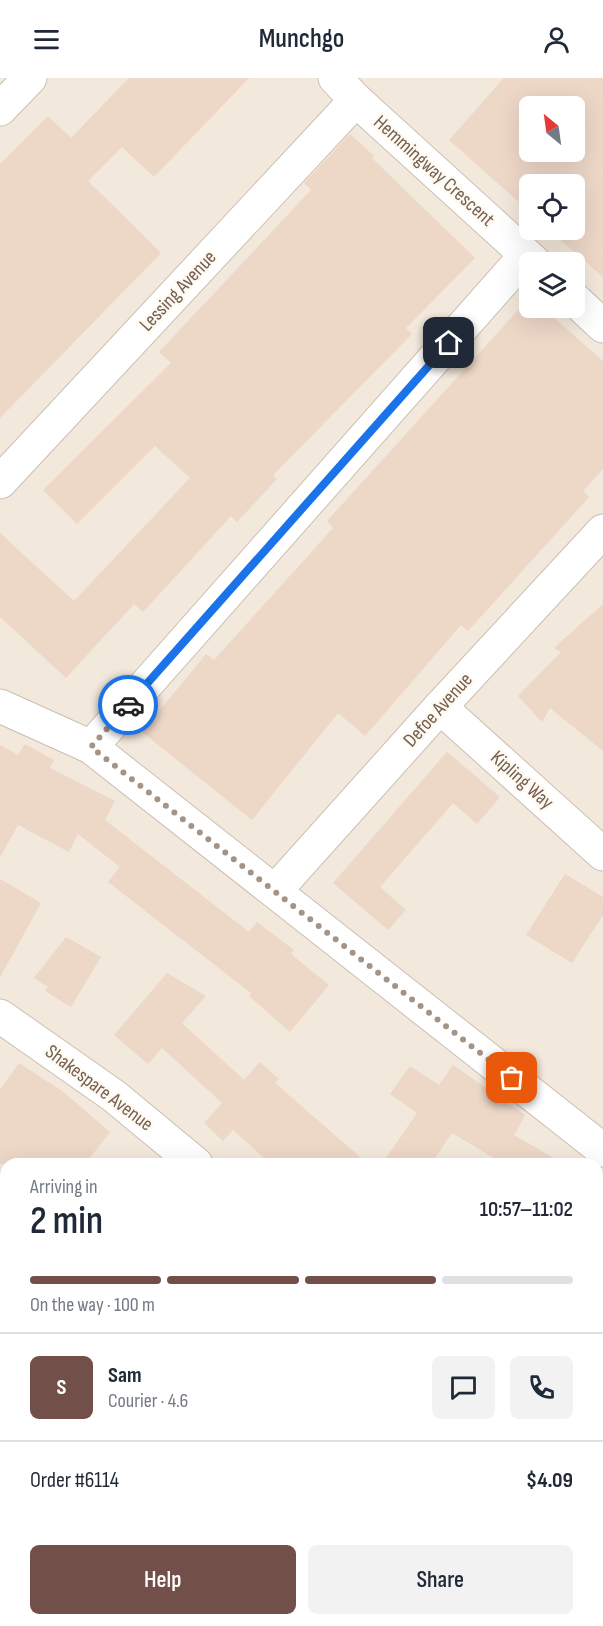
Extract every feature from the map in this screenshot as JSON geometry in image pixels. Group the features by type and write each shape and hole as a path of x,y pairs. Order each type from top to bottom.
{"street":[{"path":"0,109 30,78"},
{"name":"Hemmingway Crescent","path":"345,89 522,252"},
{"name":"Lessing Avenue","path":"0,482 345,89"},
{"path":"91,747 519,271"},
{"path":"585,309 603,326"},
{"name":"Defoe Avenue","path":"275,891 440,707 603,531"},
{"path":"0,706 91,747 603,1150"},
{"name":"Kipling Way","path":"440,707 603,854"},
{"name":"Shakespare Avenue","path":"2,1021 114,1096 189,1158"}],"shaded area":[{"path":"0,78 603,78 603,1158 0,1158"}],"building":[{"path":"129,78 249,78 154,177 122,147 88,181 161,253 0,418 0,164 48,116 71,138"},
{"path":"504,78 603,78 603,277 585,261 585,252 574,252 560,240 585,240 585,174 519,174 519,202 449,140"},
{"path":"350,134 475,258 406,328 412,334 273,475 277,479 237,522 231,516 143,612 134,604 66,678 0,617 0,533 74,601 190,478 155,446 77,524 43,490 171,363 159,352 311,190 304,183"},
{"path":"519,309 519,318 554,318 603,361 603,469 583,491 589,497 468,631 461,625 365,736 338,713 252,820 142,732 206,654 214,660 333,528 327,521"},
{"path":"603,604 603,751 550,708 542,722 518,696 561,652 554,648"},
{"path":"25,744 54,760 50,768 115,801 105,820 249,932 257,922 294,950 291,954 329,985 290,1032 249,996 251,993 108,882 120,867 78,834 69,852 18,825 0,857 0,745 18,755"},
{"path":"447,752 500,797 477,824 453,803 380,887 406,910 388,930 333,883"},
{"path":"565,874 603,897 603,915 572,963 526,935"},
{"path":"0,879 41,903 0,977"},
{"path":"66,937 101,957 71,1007 45,991 48,987 34,978"},
{"path":"167,973 206,996 182,1023 244,1080 260,1062 279,1079 275,1083 361,1158 264,1158 233,1130 223,1141 204,1123 222,1103 162,1048 148,1064 114,1035"},
{"path":"19,1063 62,1091 110,1132 90,1158 0,1158 0,1090"},
{"path":"453,1065 525,1115 514,1135 554,1158 494,1158 452,1133 435,1158 386,1158 417,1113 390,1094 410,1066 439,1085"}],"way so far":[{"path":"128,705 91,747 512,1078"}],"route":[{"path":"128,705 449,343"}]}
